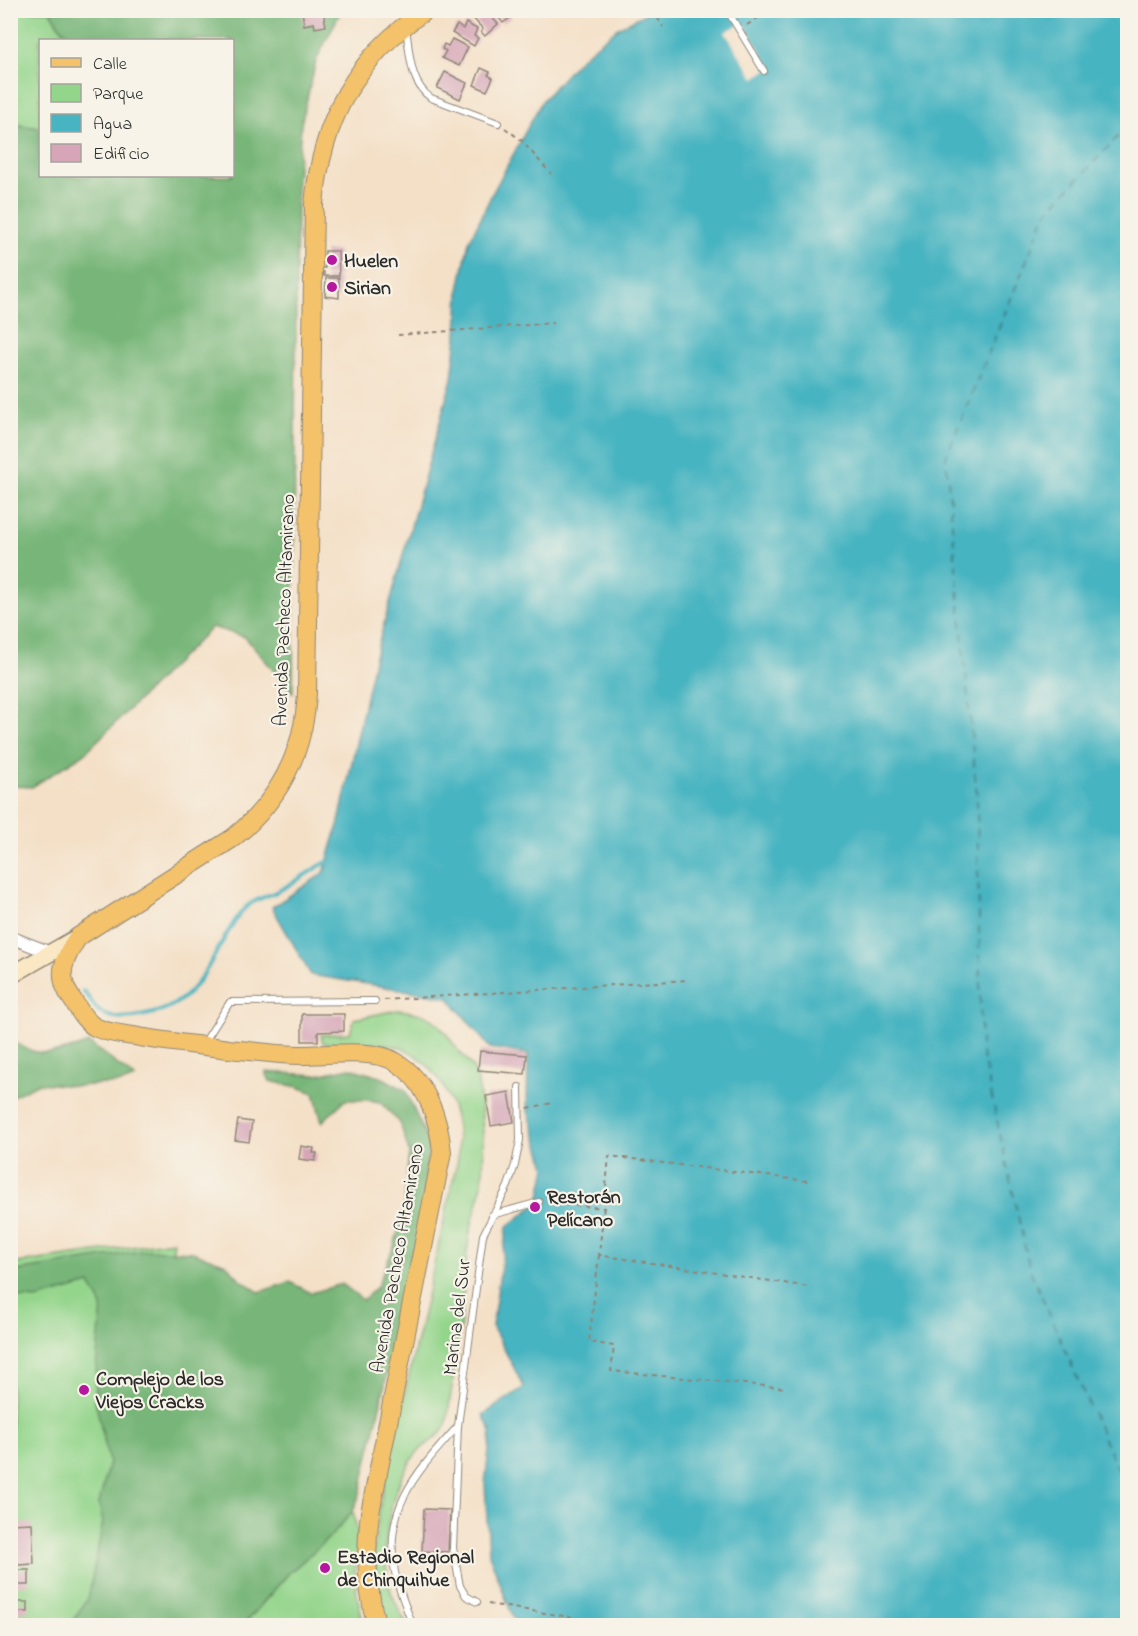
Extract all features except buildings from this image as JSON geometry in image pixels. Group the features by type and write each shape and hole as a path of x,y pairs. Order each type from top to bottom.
{"main road":[{"name":"Avenida Pacheco Altamirano","path":"377,1626 367,1572 366,1553 370,1513 442,1152 438,1122 426,1095 396,1063 378,1055 285,1055 162,1041 104,1030 87,1020 65,990 63,978 64,958 78,938 246,828 274,797 294,760 304,727 307,701 314,204 318,169 330,128 348,90 371,58 390,37 426,10"},
{"path":"10,976 78,938"}],"street":[{"path":"10,937 51,952"}],"lane":[{"path":"727,10 764,71"},
{"path":"405,25 415,82 422,92 431,98 498,123"},
{"path":"202,1046 230,1002 375,1001"},
{"name":"Marina del Sur","path":"477,1602 466,1596 463,1591 458,1580 454,1557 453,1519 458,1461 458,1426 483,1235 508,1186 520,1140 519,1087"},
{"path":"492,1215 539,1202"},
{"path":"413,1626 396,1578 393,1550 394,1521 404,1496 419,1469 458,1426"}],"path":[{"path":"653,10 663,27"},
{"path":"738,30 770,10"},
{"path":"498,123 521,140 551,174"},
{"path":"398,335 554,323"},
{"path":"375,1001 687,980"},
{"path":"527,1108 552,1103"},
{"path":"787,1388 611,1371 614,1346 589,1342 609,1156 807,1181"},
{"path":"539,1202 605,1208"},
{"path":"599,1255 810,1287"},
{"path":"477,1602 627,1626"}],"green space":[{"path":"11,11 50,11 71,39 39,39 39,128 11,124"},
{"path":"50,11 341,11 316,61 301,124 297,181 293,693 245,637 212,627 84,754 32,787 11,786 11,124 39,128 39,177 234,177 234,39 71,39"},
{"path":"397,1010 419,1013 433,1020 472,1067 479,1092 483,1173 468,1242 462,1313 447,1421 442,1431 416,1454 399,1484 393,1501 387,1539 388,1576 391,1592 407,1625 387,1625 379,1600 373,1555 380,1504 458,1159 457,1128 452,1106 436,1075 409,1051 390,1045 371,1043 323,1043 321,1035 350,1033 354,1019"},
{"path":"11,1038 29,1050 48,1053 69,1050 89,1043 135,1078 122,1083 76,1086 39,1083 11,1097"},
{"path":"350,1068 383,1078 405,1090 429,1143 421,1226 360,1494 353,1511 332,1535 289,1573 243,1625 69,1625 88,1599 103,1522 99,1504 109,1462 95,1400 102,1306 90,1284 37,1299 11,1297 11,1272 148,1250 193,1252 226,1264 240,1279 259,1292 290,1282 311,1293 342,1284 363,1300 377,1287 394,1246 403,1216 409,1152 400,1123 380,1102 367,1100 345,1100 322,1122 314,1093 270,1081 266,1072 317,1075"},
{"name":"Complejo de los Viejos Cracks","path":"174,1241 142,1516 112,1625 11,1625 11,1264"},
{"name":"Estadio Regional de Chinquihue","path":"353,1511 358,1534 355,1577 364,1625 243,1626 289,1573 332,1535"}],"water":[{"path":"650,11 1127,11 1127,1625 516,1625 489,1554 485,1484 491,1432 483,1415 524,1387 492,1326 507,1227 539,1202 546,1167 527,1108 528,1054 490,1048 448,997 311,975 272,907 324,873 339,822 374,660 452,378 459,290 469,242 542,101 580,59 618,28"}],"pier":[{"path":"743,22 770,68 754,78 725,32"}],"waterway":[{"path":"83,991 100,1012 116,1017 145,1015 175,1004 187,995 205,973 247,906 286,887 327,862"}],"ferry route":[{"path":"1128,126 1046,213 946,457 977,796 981,1048 1030,1270 1128,1494"}],"place":[{"name":"Huelen","path":"332,260"},
{"name":"Sirian","path":"332,287"},
{"name":"Restorán Pelícano","path":"535,1207"},
{"name":"Complejo de los Viejos Cracks","path":"84,1390"},
{"name":"Estadio Regional de Chinquihue","path":"325,1568"}]}
